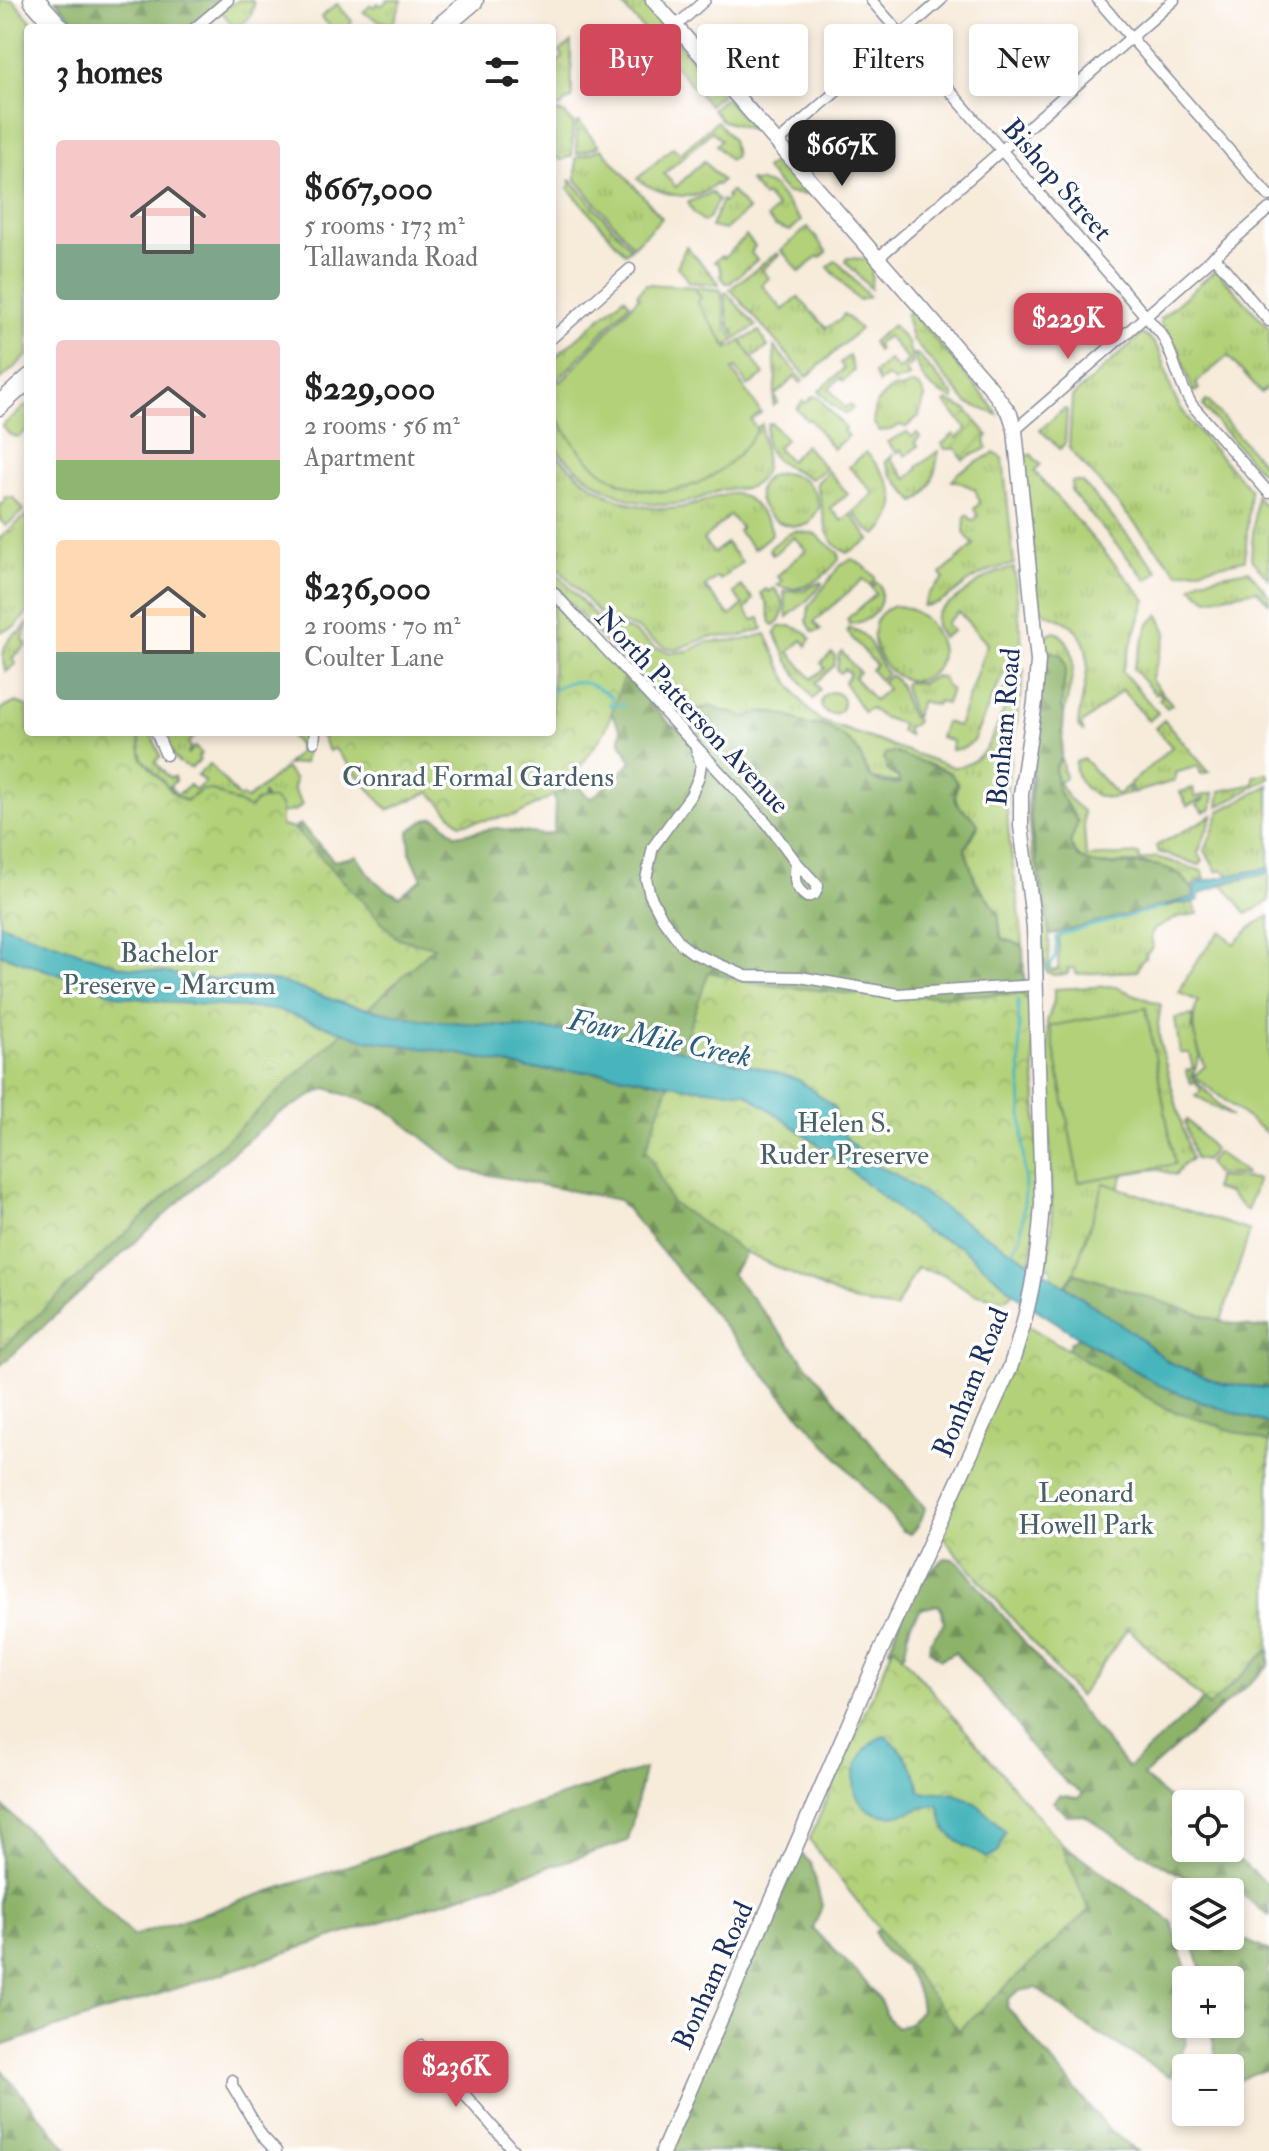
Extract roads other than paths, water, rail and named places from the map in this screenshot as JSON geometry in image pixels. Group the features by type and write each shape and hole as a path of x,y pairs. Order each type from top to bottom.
{"highway":[{"path":"34,0 55,24"},
{"path":"436,24 463,0"},
{"path":"445,24 473,0"}],"street":[{"path":"200,24 228,0"},
{"path":"653,0 674,24"},
{"path":"678,24 705,0"},
{"name":"Bishop Street","path":"871,0 892,24"},
{"path":"914,24 941,0"},
{"path":"1098,0 1269,196"},
{"path":"878,258 1174,0"},
{"path":"681,32 990,387 1010,414 1015,430 1269,209"},
{"name":"Bishop Street","path":"953,95 1162,335 1192,405 1269,493"},
{"path":"777,143 831,96"},
{"path":"1214,256 1269,321"},
{"path":"556,334 630,269"},
{"path":"0,399 24,378"},
{"path":"0,410 24,389"},
{"name":"Bonham Road","path":"663,2151 882,1648 1003,1384 1027,1315 1037,1259 1042,1204 1034,927 1021,826 1021,794 1038,661 1015,430"},
{"name":"North Patterson Avenue","path":"556,595 767,823 796,862"},
{"path":"158,736 166,755"},
{"path":"696,748 701,764 699,776 691,795 653,847 646,879 662,918 681,944 693,953 746,976 800,977 898,994 1036,985"},
{"path":"422,2046 514,2151"},
{"path":"232,2080 255,2125 276,2151"}],"water":[{"path":"1269,868 1269,873 1229,881 1198,895 1199,900 1159,907 1194,897 1195,887 1200,882"},
{"name":"Four Mile Creek","path":"0,924 120,966 206,979 249,978 281,982 345,1004 424,1020 614,1035 761,1068 799,1080 834,1107 836,1118 833,1119 839,1130 871,1164 893,1173 1030,1262 1134,1334 1170,1363 1223,1384 1269,1388 1269,1424 1159,1385 1079,1337 1025,1302 961,1247 923,1230 815,1142 746,1093 687,1087 608,1073 529,1069 455,1053 366,1040 278,1010 120,996 0,954"},
{"path":"885,1736 908,1760 920,1791 960,1796 977,1804 991,1817 1005,1832 999,1851 987,1858 955,1839 945,1828 938,1805 889,1816 871,1811 862,1803 856,1794 856,1770 866,1748"}],"waterway":[{"path":"556,688 567,683 582,682 612,697 610,705 624,705"},
{"path":"1049,968 1055,958 1057,937 1062,934 1163,907"},
{"path":"1011,1253 1021,1236 1025,1192 1018,1000"}],"park label":[{"name":"Conrad Formal Gardens","path":"478,776"},
{"name":"Bachelor Preserve - Marcum","path":"169,968"},
{"name":"Helen S. Ruder Preserve","path":"844,1138"},
{"name":"Leonard Howell Park","path":"1086,1508"}]}
